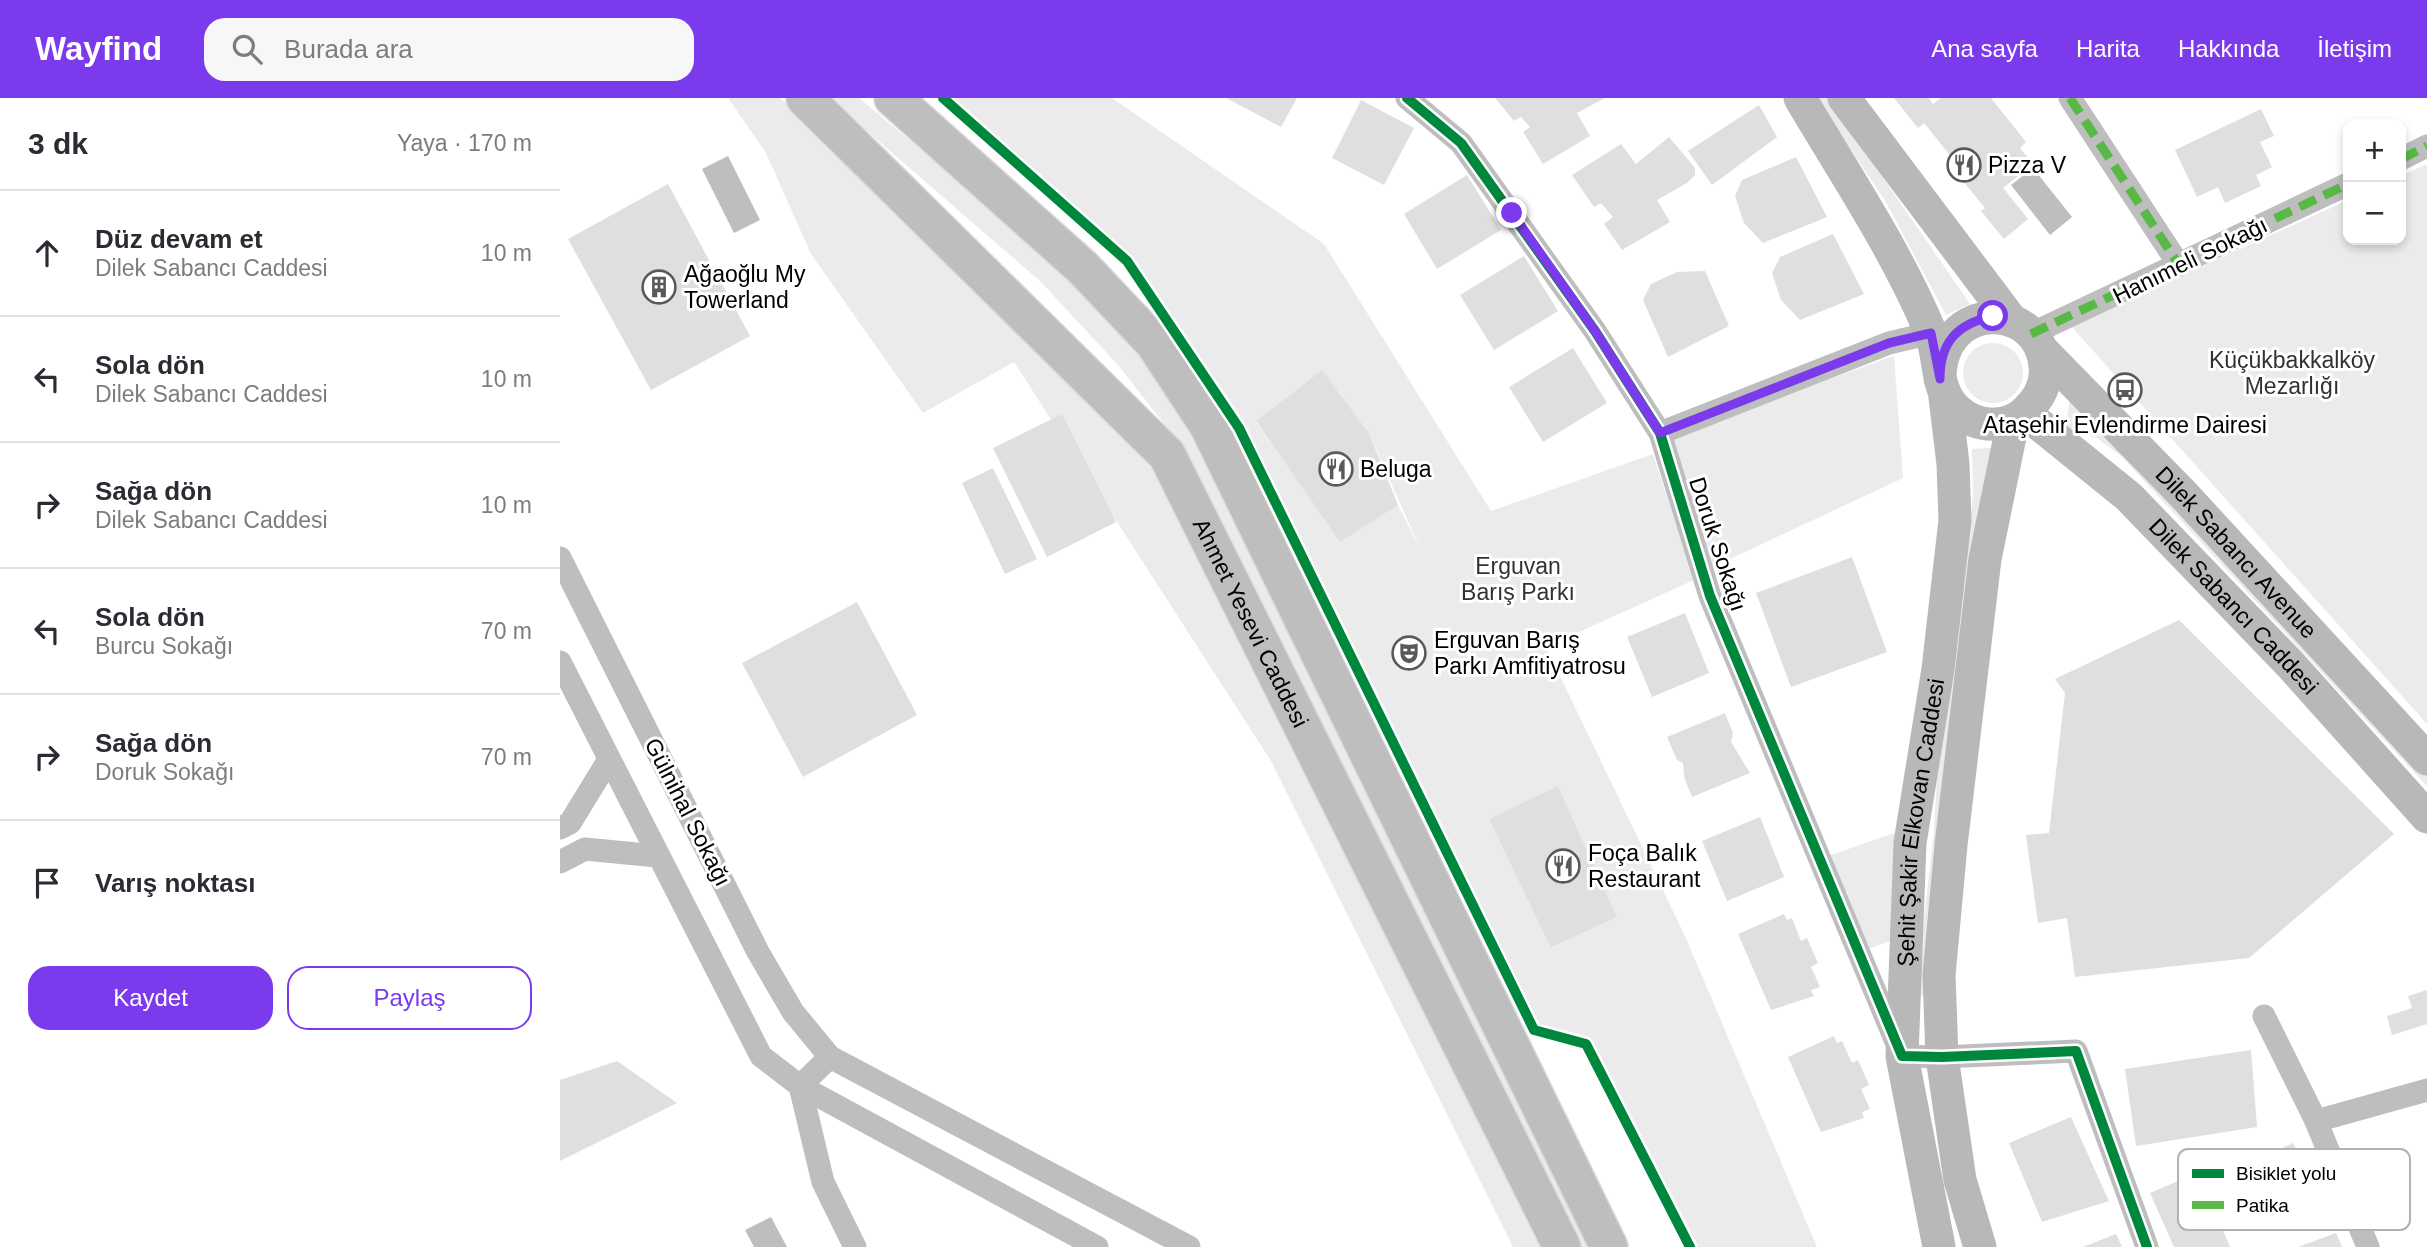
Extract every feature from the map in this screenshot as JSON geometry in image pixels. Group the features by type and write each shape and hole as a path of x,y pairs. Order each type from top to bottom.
{"main road":[{"name":"Ahmet Yesevi Caddesi","path":"806,98 1167,455 1562,1247"},
{"name":"Ahmet Yesevi Caddesi","path":"893,98 1083,268 1154,343 1208,425 1609,1247"},
{"path":"1800,98 1878,229 1931,333 1942,388 1957,411 1973,421 1991,424 2019,417 2037,400 2044,384 2045,366 2028,335 1844,98"},
{"path":"1942,388 1943,352 1958,330 1973,321 1993,316 2028,335"},
{"name":"Dilek Sabancı Avenue","path":"2028,335 2173,484 2427,758"},
{"name":"Şehit Şakir Elkovan Caddesi","path":"1939,1247 1902,1056 1910,843 1938,669 1955,520 1953,464 1942,388"},
{"name":"Şehit Şakir Elkovan Caddesi","path":"1980,1247 1961,1180 1942,1057 1940,975 1951,845 1984,559 2019,417"},
{"name":"Dilek Sabancı Caddesi","path":"2019,417 2129,497 2290,664 2427,817"}],"street":[{"name":"Doruk Sokağı","path":"1407,98 1461,143 1595,331 1660,433 1710,596 1902,1056"},
{"path":"2070,98 2179,265"},
{"path":"2406,156 2427,146"},
{"name":"Hanımeli Sokağı","path":"2028,335 2343,186"},
{"path":"1660,433 1889,343 1931,333"},
{"name":"Gülnihal Sokağı","path":"560,558 758,953 793,1012 830,1057 1189,1247"},
{"name":"Gülnihal Sokağı","path":"560,662 608,761 761,1056 800,1086 1097,1247"},
{"path":"560,828 570,822 608,761"},
{"path":"560,862 585,849 657,856"},
{"path":"2263,1016 2328,1149"},
{"path":"1902,1056 1942,1057 2076,1051 2147,1247"},
{"path":"830,1057 800,1086 823,1182 855,1247"},
{"path":"2316,1121 2427,1090"},
{"path":"2361,1230 2368,1247"}],"green space":[{"path":"728,98 780,98 967,269 1151,468 1549,1247 1513,1247 1271,761 1014,362 923,413 811,254 766,153"},
{"path":"829,98 859,98 1040,250 1129,341 1193,436 1593,1247 1580,1247 1183,448 1118,365 1041,282"},
{"name":"Erguvan Barış Parkı","path":"943,98 1112,98 1324,244 1491,511 1653,454 1694,580 1546,647 1685,936 1817,1247 1690,1247 1586,1045 1534,1030 1309,561 1224,401 1127,261","holes":["1322,370 1369,433 1421,551 1398,505 1340,541 1256,422","1558,787 1617,917 1552,948 1489,819"]},
{"path":"1816,98 1828,98 1970,304 1946,315 1886,202"},
{"name":"Küçükbakkalköy Mezarlığı","path":"2427,164 2427,724 2071,326 2343,202 2343,245 2406,245 2406,174"},
{"path":"1987,343 1999,343 2018,356 2023,373 2021,385 2010,398 1999,403 1987,403 1968,390 1963,379 1963,367 1976,348"},
{"path":"1894,356 1903,478 1713,567 1667,436"},
{"path":"2071,388 2427,775 2427,786 2122,457 2097,438 2066,428"},
{"path":"1991,448 1923,996 1915,998 1934,831 1938,756 1958,632 1973,495 1972,449"},
{"path":"1900,831 1893,940 1866,950 1828,856"}],"shaded area":[{"path":"728,156 760,220 734,233 702,169"},
{"path":"2033,168 2072,217 2050,235 2011,185"},
{"path":"771,1217 787,1247 754,1247 745,1230"}],"building":[{"path":"1226,98 1297,98 1281,127"},
{"path":"1495,98 1605,98 1577,113 1590,136 1543,164 1523,132 1530,127 1521,117 1514,121"},
{"path":"1894,98 1929,98 1933,104 1941,98 1991,98 2026,142 2020,148 2033,164 2003,188 2028,219 2004,239 1981,211 1985,208 1949,164 1954,160 1924,123 1918,128"},
{"path":"1361,100 1414,128 1384,185 1332,158"},
{"path":"1759,105 1777,137 1712,185 1688,151"},
{"path":"2261,109 2274,136 2260,142 2272,167 2256,175 2261,186 2225,203 2218,187 2197,197 2175,150"},
{"path":"1669,137 1695,168 1695,175 1687,183 1657,200 1670,222 1622,250 1604,224 1613,217 1601,203 1594,207 1572,175 1621,144 1636,164"},
{"path":"1796,157 1827,217 1763,243 1744,223 1735,196 1742,180"},
{"path":"1467,175 1501,230 1437,269 1404,214"},
{"name":"Ağaoğlu My Towerland","path":"668,184 750,336 651,390 568,239"},
{"path":"1833,234 1864,294 1800,320 1781,300 1772,273 1780,257"},
{"path":"1524,256 1558,311 1494,350 1460,295"},
{"path":"1705,271 1729,326 1668,357 1643,300 1651,284 1677,272"},
{"path":"1573,348 1607,403 1543,442 1509,387"},
{"name":"Beluga","path":"1322,370 1369,433 1398,505 1340,542 1256,421"},
{"path":"1062,414 1116,522 1047,557 993,448"},
{"path":"993,468 1037,559 1005,574 962,483"},
{"path":"1852,557 1887,652 1791,687 1756,593"},
{"path":"857,602 917,715 803,777 742,663"},
{"path":"1685,613 1709,673 1652,697 1627,637"},
{"path":"2179,620 2394,834 2249,958 2075,977 2067,918 2038,923 2026,835 2049,833 2065,693 2055,679"},
{"path":"1725,713 1733,733 1731,742 1750,773 1692,797 1684,777 1683,763 1677,760 1667,737"},
{"path":"1558,786 1617,917 1551,948 1489,819"},
{"path":"1760,817 1784,877 1727,901 1702,841"},
{"path":"1784,914 1787,920 1792,918 1801,941 1807,938 1818,963 1811,967 1820,987 1811,990 1814,996 1771,1010 1738,934"},
{"path":"2427,990 2427,1024 2392,1035 2387,1016 2412,1008 2408,996"},
{"path":"1834,1036 1837,1043 1842,1041 1852,1063 1858,1060 1869,1085 1861,1089 1870,1109 1862,1112 1864,1118 1821,1132 1788,1057"},
{"path":"2251,1050 2257,1127 2136,1146 2125,1069"},
{"path":"617,1061 677,1103 560,1161 560,1080"},
{"path":"2071,1117 2109,1201 2042,1222 2009,1143"},
{"path":"2293,1143 2296,1149 2280,1149"},
{"path":"2178,1181 2178,1230 2223,1230 2230,1247 2174,1247 2150,1193"},
{"path":"2336,1233 2342,1247 2298,1247"},
{"path":"2116,1234 2122,1247 2083,1247"}],"marked path":[{"path":"2070,98 2179,265"},
{"path":"2406,156 2427,146"},
{"path":"2031,334 2343,186"},
{"path":"1660,433 1889,343 1931,333"}],"cycle path":[{"path":"943,98 1127,261 1239,428 1534,1030 1586,1044 1690,1247"},
{"path":"1407,98 1461,143 1595,331 1660,433 1710,596 1902,1056 1942,1057 2076,1051 2147,1247"}],"place":[{"name":"Pizza V","path":"1964,165"},
{"name":"Ağaoğlu My Towerland","path":"659,287"},
{"name":"Ataşehir Evlendirme Dairesi","path":"2125,390"},
{"name":"Beluga","path":"1336,469"},
{"name":"Erguvan Barış Parkı Amfitiyatrosu","path":"1409,653"},
{"name":"Foça Balık Restaurant","path":"1563,866"}],"route":[{"path":"1512,213 1595,331 1660,433 1889,343 1931,333 1940,379 1940,361 1946,344 1958,330 1973,321 1993,316"}]}
